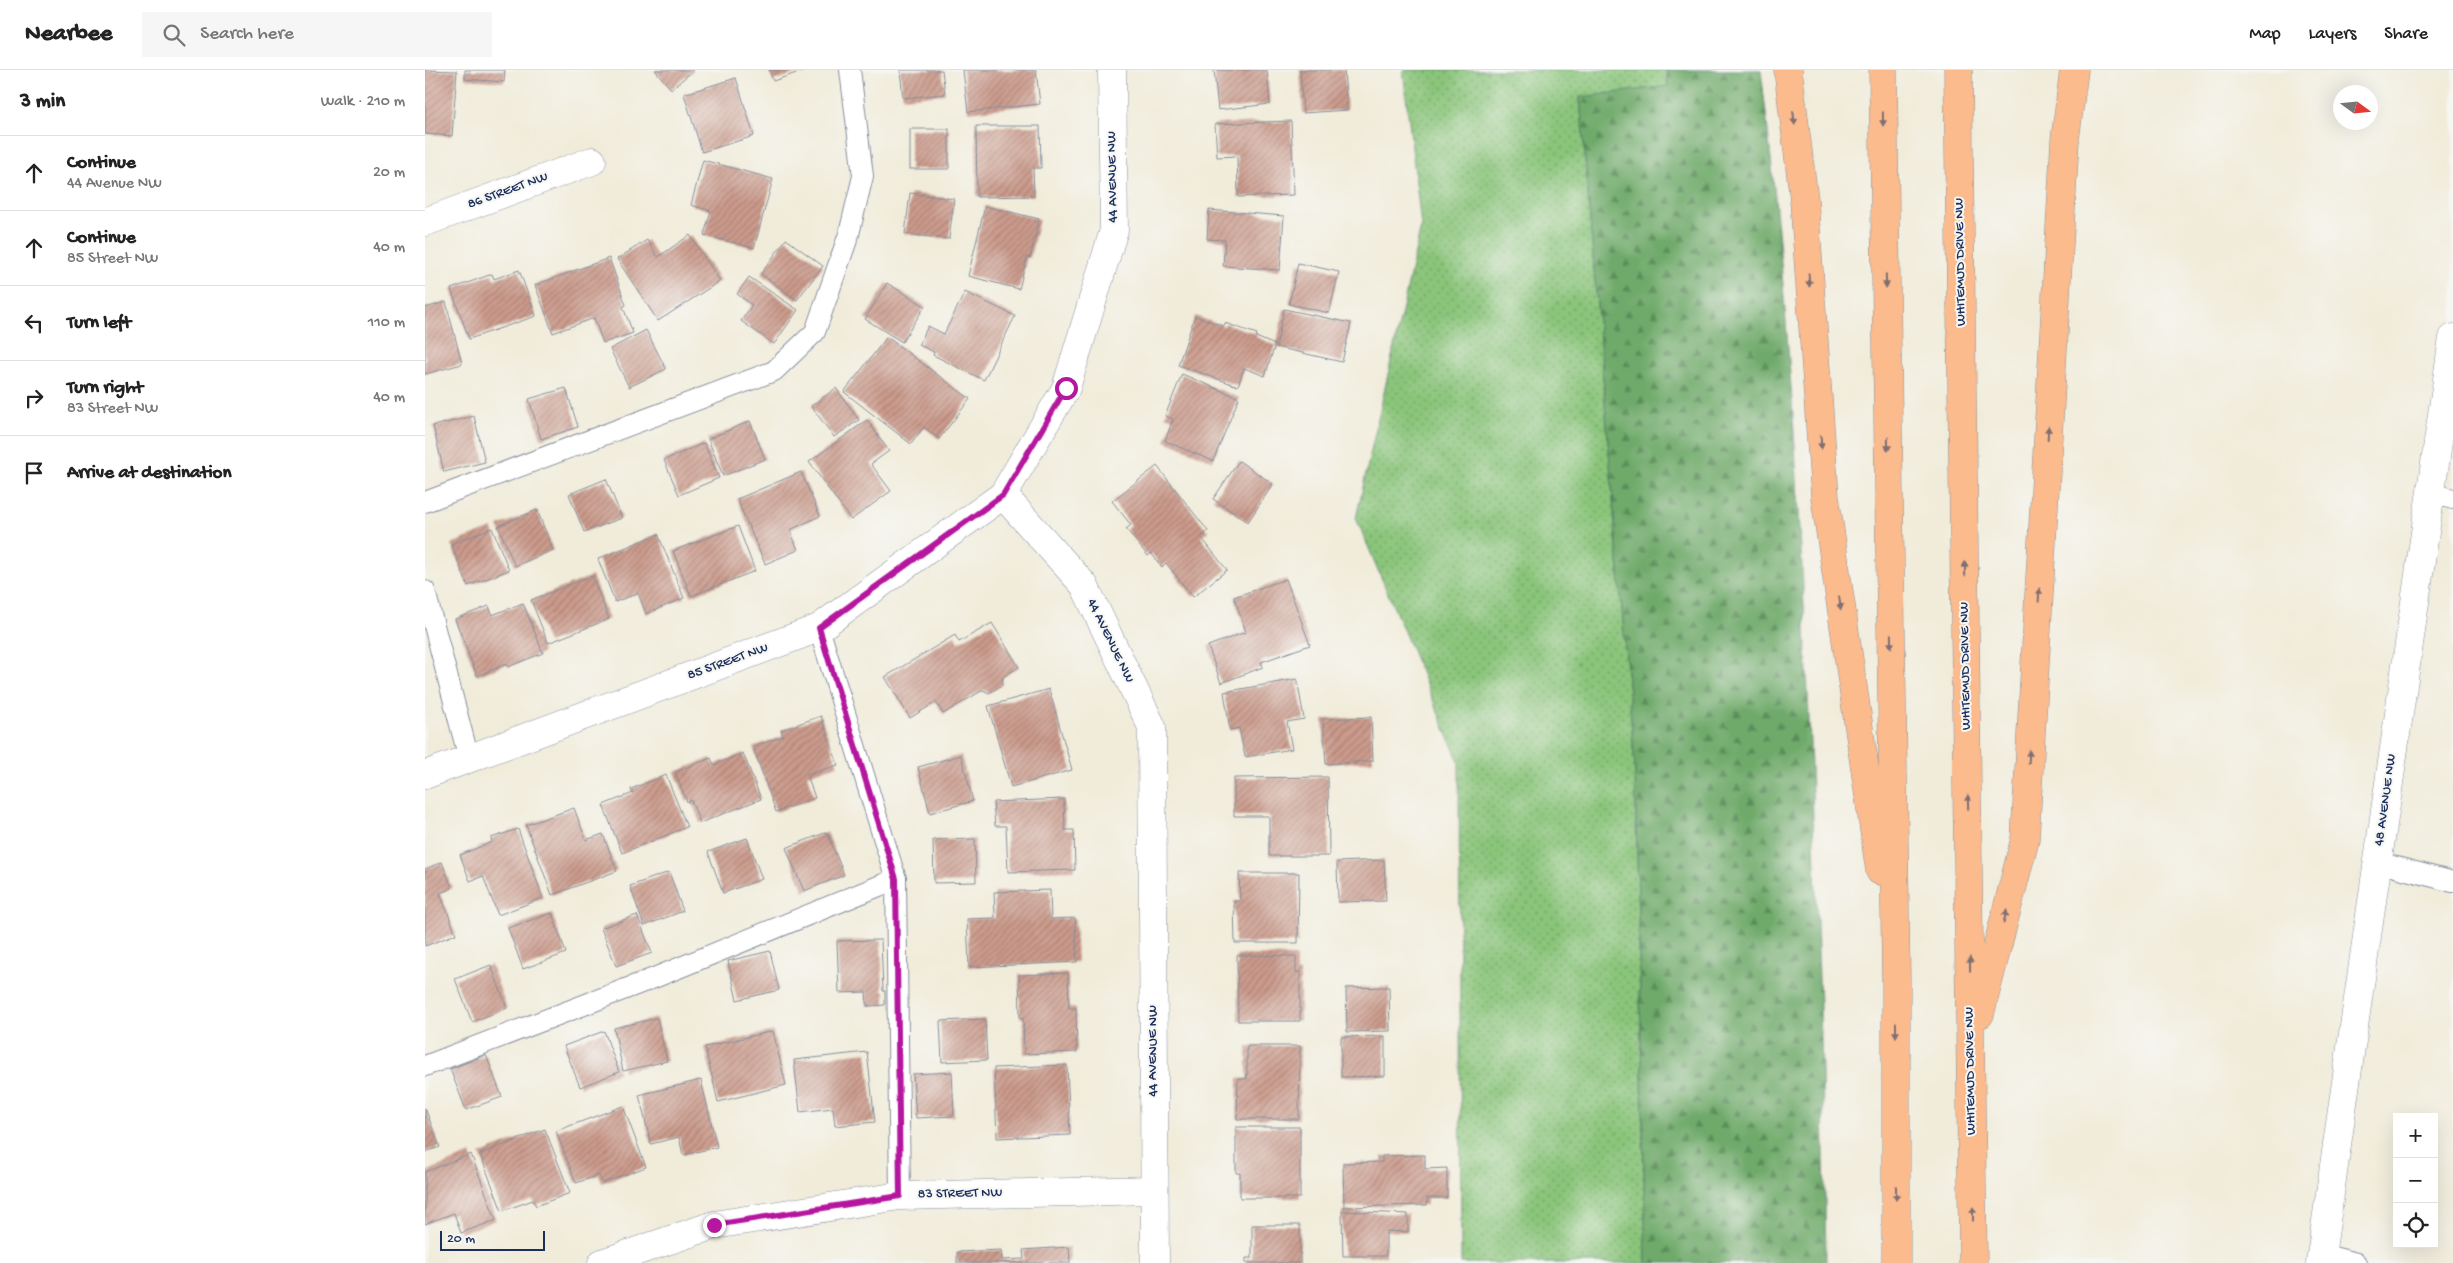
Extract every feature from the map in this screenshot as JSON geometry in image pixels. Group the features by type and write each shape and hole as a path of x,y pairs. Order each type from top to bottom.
{"highway":[{"path":"1788,70 1803,200 1825,497 1896,981"},
{"path":"1883,70 1896,981 1896,1263"},
{"name":"WHITEMUD DRIVE NW","path":"1958,70 1973,1263"},
{"path":"1971,1049 2025,839 2064,149 2074,70"}],"street":[{"name":"44 AVENUE NW","path":"1112,70 1114,230 1066,388 1003,495 1084,586 1152,727 1153,1190 1155,1263"},
{"name":"86 STREET NW","path":"425,222 592,160"},
{"name":"48 AVENUE NW","path":"2321,1258 2377,862 2442,496 2453,338"},
{"name":"85 STREET NW","path":"425,775 819,628 1003,495"},
{"name":"83 STREET NW","path":"619,1260 714,1225 900,1196 1153,1190"}],"lane":[{"path":"425,502 775,370 815,332 849,234 863,176 850,70"},
{"path":"425,592 469,759"},
{"path":"819,628 896,879 900,1196"},
{"path":"2377,862 2453,882"},
{"path":"425,1066 654,978 896,879"},
{"path":"2321,1258 2356,1263"}],"green space":[{"path":"1403,70 1666,70 1669,86 1580,98 1635,768 1646,1263 1461,1263 1459,762 1356,518 1421,226"},
{"path":"1666,70 1761,70 1786,321 1802,573 1820,1002 1826,1263 1646,1263 1635,768 1580,97 1668,86"}],"building":[{"path":"425,70 457,71 452,136 425,134"},
{"path":"465,70 505,70 504,82 465,79"},
{"path":"655,70 694,70 671,89"},
{"path":"769,70 805,70 773,81"},
{"path":"900,70 942,70 945,94 903,98"},
{"path":"963,70 1036,70 1040,104 968,112"},
{"path":"1214,70 1267,70 1270,104 1218,110"},
{"path":"1300,70 1344,70 1347,110 1303,113"},
{"path":"736,78 754,136 702,152 684,94"},
{"path":"1291,121 1294,195 1238,197 1237,156 1217,157 1215,124"},
{"path":"976,126 1040,126 1041,168 1033,168 1034,196 977,197"},
{"path":"910,129 949,129 949,169 910,169"},
{"path":"703,160 773,179 754,248 704,235 711,211 691,205"},
{"path":"910,193 954,199 949,239 905,234"},
{"path":"985,206 1039,219 1030,258 1027,257 1019,289 968,276"},
{"path":"1209,210 1284,216 1280,270 1223,266 1225,240 1207,239"},
{"path":"690,235 720,281 658,321 617,259 647,240 658,257"},
{"path":"786,239 823,266 797,300 761,274"},
{"path":"609,258 626,305 623,307 633,333 603,343 594,318 553,333 535,285"},
{"path":"1298,263 1339,272 1329,313 1289,304"},
{"path":"519,270 536,316 469,339 451,289 492,274 494,279"},
{"path":"749,277 798,310 774,344 741,321 752,305 737,294"},
{"path":"887,283 925,306 902,342 865,319"},
{"path":"965,292 1015,316 984,380 933,355 934,352 919,345 928,326 944,334"},
{"path":"446,302 462,364 425,374 425,308"},
{"path":"1284,309 1351,323 1342,362 1276,347"},
{"path":"1195,316 1224,326 1225,323 1257,334 1256,337 1275,345 1265,376 1244,368 1238,386 1178,365"},
{"path":"646,330 666,369 629,387 610,349"},
{"path":"887,337 970,399 939,439 924,427 911,444 844,392"},
{"path":"1182,374 1239,398 1213,461 1165,441 1173,419 1165,416"},
{"path":"566,388 578,427 541,439 529,399"},
{"path":"836,388 859,420 834,437 811,406"},
{"path":"474,416 485,462 444,472 433,426"},
{"path":"867,420 889,451 871,464 891,491 851,520 809,462"},
{"path":"750,421 765,459 723,476 708,439"},
{"path":"704,443 719,478 679,495 664,460"},
{"path":"1239,461 1273,484 1248,522 1213,499"},
{"path":"1157,466 1208,531 1201,537 1227,570 1193,597 1166,563 1162,567 1151,553 1148,556 1126,529 1131,525 1112,501"},
{"path":"801,472 820,516 790,530 798,550 765,564 737,499"},
{"path":"606,479 622,518 584,532 569,494"},
{"path":"537,510 553,550 515,566 498,526"},
{"path":"738,526 755,571 691,596 673,551"},
{"path":"492,528 509,570 468,586 451,544"},
{"path":"658,534 684,598 646,614 638,593 615,602 598,559"},
{"path":"592,576 609,619 548,643 531,600"},
{"path":"1286,579 1310,645 1261,662 1263,667 1221,683 1208,646 1246,632 1234,597"},
{"path":"523,603 543,653 508,667 507,664 477,676 455,619 489,606 492,615"},
{"path":"992,623 1019,667 1003,677 1002,685 989,693 983,690 943,714 936,702 910,718 885,677 955,635 959,642"},
{"path":"1297,679 1304,719 1287,722 1292,749 1245,757 1239,728 1230,730 1224,692"},
{"path":"1049,689 1072,770 1011,787 988,706"},
{"path":"821,716 838,765 807,775 815,798 776,812 753,747 783,736 781,730"},
{"path":"1371,717 1373,761 1326,764 1323,719"},
{"path":"743,753 761,799 700,823 691,800 687,802 675,772 711,758 714,765"},
{"path":"961,755 973,801 930,813 918,767"},
{"path":"666,775 687,827 622,853 603,805 633,793 631,789"},
{"path":"1328,777 1329,856 1269,856 1269,816 1234,816 1234,778"},
{"path":"1064,799 1065,830 1074,830 1075,870 1008,872 1006,826 995,826 993,802"},
{"path":"574,808 586,840 603,834 617,871 552,895 526,825"},
{"path":"518,829 543,898 498,915 483,876 470,881 460,855 492,842 491,838"},
{"path":"827,832 844,875 804,891 786,848"},
{"path":"747,838 762,879 723,893 708,852"},
{"path":"975,839 976,882 934,883 933,840"},
{"path":"1384,860 1386,901 1338,902 1337,862"},
{"path":"442,862 452,888 440,893 456,934 425,946 425,869"},
{"path":"669,872 683,911 644,926 630,886"},
{"path":"1239,873 1299,873 1298,943 1235,943 1234,901 1240,901"},
{"path":"1050,890 1051,919 1075,918 1077,962 969,967 967,919 995,918 994,892"},
{"path":"552,913 566,953 523,969 508,928"},
{"path":"637,915 652,953 616,966 601,928"},
{"path":"881,940 885,1005 867,1006 866,992 839,993 837,941"},
{"path":"770,951 779,990 737,1000 728,961"},
{"path":"1237,955 1296,956 1296,972 1300,972 1300,1021 1238,1021"},
{"path":"491,965 507,1008 472,1022 455,979"},
{"path":"1068,973 1069,1008 1076,1008 1077,1052 1024,1054 1023,1018 1020,1018 1019,975"},
{"path":"1389,987 1390,1031 1347,1032 1346,988"},
{"path":"657,1018 667,1061 623,1071 614,1028"},
{"path":"985,1019 987,1060 942,1062 940,1021"},
{"path":"604,1031 619,1072 580,1087 564,1046"},
{"path":"773,1031 786,1085 718,1102 705,1047"},
{"path":"1385,1036 1385,1076 1341,1077 1341,1037"},
{"path":"1247,1046 1300,1046 1299,1119 1237,1119 1238,1078 1247,1079"},
{"path":"867,1052 875,1122 835,1126 833,1108 800,1112 794,1060"},
{"path":"486,1055 502,1097 466,1110 450,1069"},
{"path":"1067,1065 1070,1135 997,1138 994,1068"},
{"path":"952,1072 954,1116 916,1118 913,1074"},
{"path":"701,1080 717,1147 683,1155 679,1137 651,1144 639,1095"},
{"path":"623,1106 646,1167 602,1183 599,1175 576,1183 556,1131"},
{"path":"425,1108 440,1147 425,1152"},
{"path":"1236,1127 1300,1127 1300,1198 1240,1198 1240,1173 1236,1173"},
{"path":"545,1129 570,1193 536,1206 533,1200 502,1211 480,1154"},
{"path":"471,1154 496,1220 461,1233 454,1213 425,1224 425,1172"},
{"path":"1425,1155 1425,1169 1447,1168 1447,1198 1427,1198 1427,1205 1344,1207 1343,1163 1382,1162 1382,1156"},
{"path":"1342,1211 1408,1214 1408,1232 1386,1231 1386,1256 1343,1256"},
{"path":"1252,1225 1300,1225 1300,1263 1246,1263 1246,1258 1252,1258"},
{"path":"1069,1247 1070,1263 957,1263 957,1252 1001,1250 1002,1260 1024,1259 1023,1250"}],"route":[{"path":"714,1225 900,1196 896,879 819,628 1003,495 1066,388"}]}
